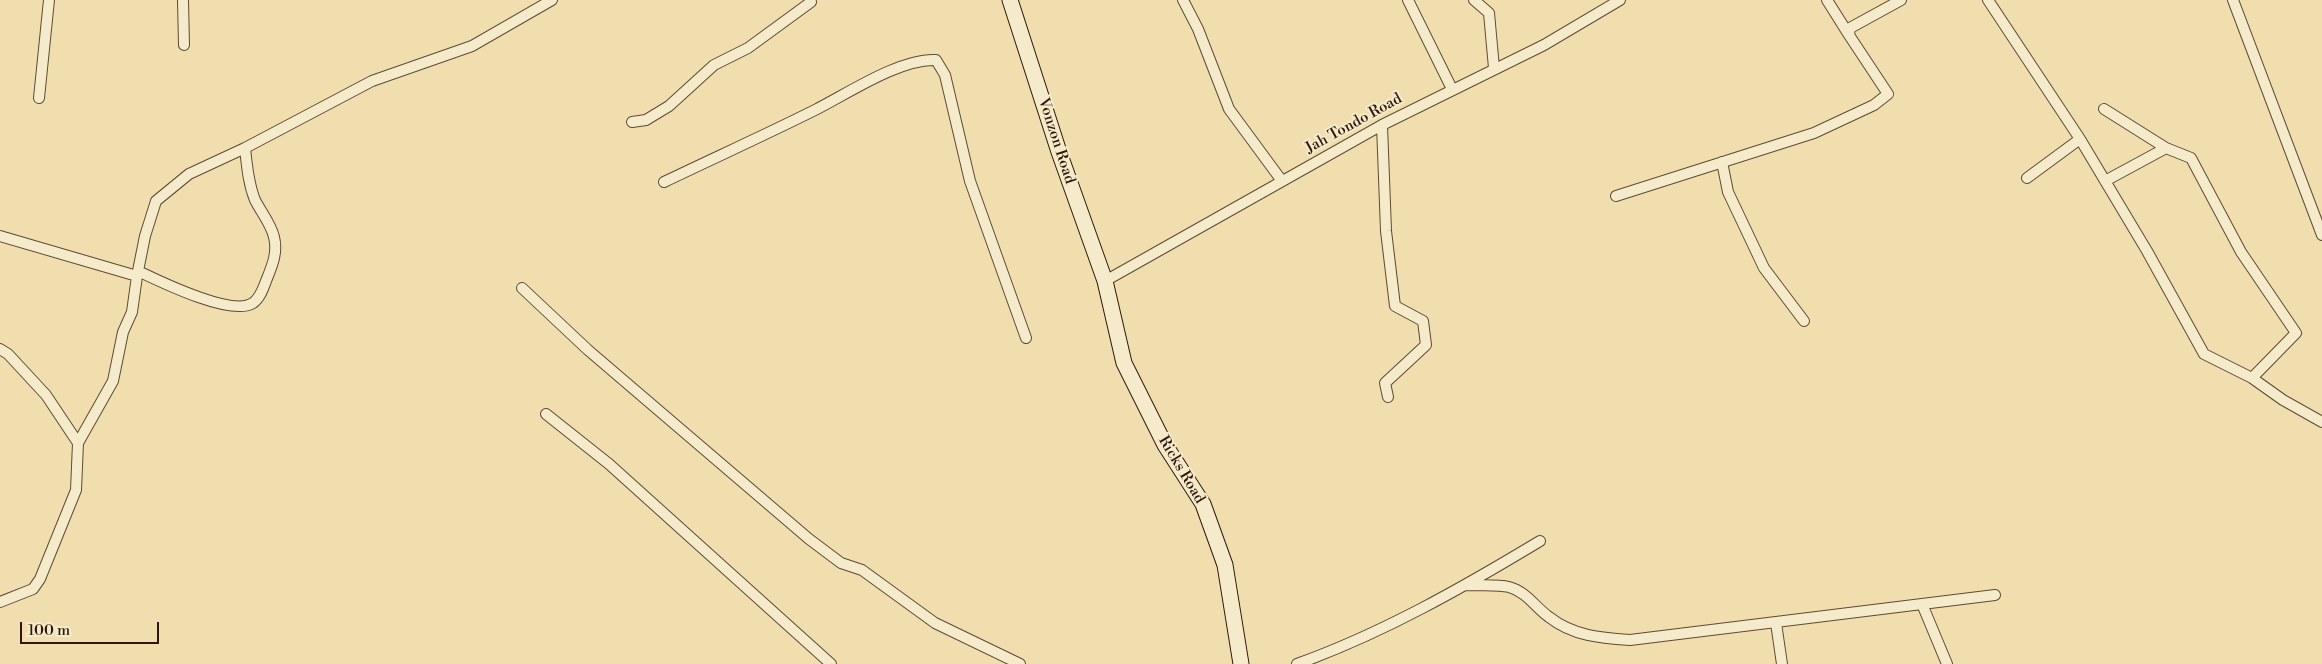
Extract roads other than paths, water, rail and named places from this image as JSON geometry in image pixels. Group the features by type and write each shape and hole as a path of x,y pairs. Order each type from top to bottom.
{"street":[{"path":"39,98 49,0"},
{"path":"183,0 184,45"},
{"path":"0,602 33,589 40,579 76,490 78,444 113,381 123,332 132,312 145,236 156,201 190,174 245,148 372,81 472,46 552,0"},
{"name":"Vonzon Road","path":"1010,0 1059,152 1105,281"},
{"path":"1183,0 1198,30 1229,109 1282,181"},
{"path":"1408,0 1452,89"},
{"path":"1474,0 1489,14 1494,68"},
{"name":"Jah Tondo Road","path":"1105,281 1382,125 1494,68 1544,45 1620,0"},
{"path":"1616,196 1814,133 1874,105 1888,94 1827,0"},
{"path":"1849,36 1850,28 1901,0"},
{"path":"1988,0 2080,139 2204,354 2252,378 2283,400 2322,422"},
{"path":"2233,0 2322,235"},
{"path":"632,122 646,120 669,106 714,65 748,48 811,1"},
{"path":"664,182 814,110 885,73 926,59 936,60 945,75 970,181 1026,338"},
{"path":"2104,109 2166,148 2191,158 2241,252 2296,333 2252,378"},
{"path":"1382,125 1386,230 1395,306 1423,321 1426,345 1385,382 1388,397"},
{"path":"2027,178 2080,139"},
{"path":"0,236 138,273 189,295 236,307 254,303 260,294 274,261 276,246 274,234 254,198 248,175 245,148"},
{"path":"2105,181 2166,148"},
{"path":"1722,162 1728,192 1764,268 1804,321"},
{"name":"Ricks Road","path":"1105,281 1124,363 1165,445 1204,504 1226,565 1241,664"},
{"path":"522,288 588,350 809,539 841,562 862,570 935,623 1020,664"},
{"path":"0,349 8,354 46,395 78,444"},
{"path":"546,414 609,464 831,664"},
{"path":"1297,664 1371,634 1466,585 1540,541"},
{"path":"1466,585 1509,587 1532,600 1548,617 1569,630 1593,637 1630,640 1995,595"},
{"path":"1922,604 1947,664"},
{"path":"1776,623 1782,664"}]}
